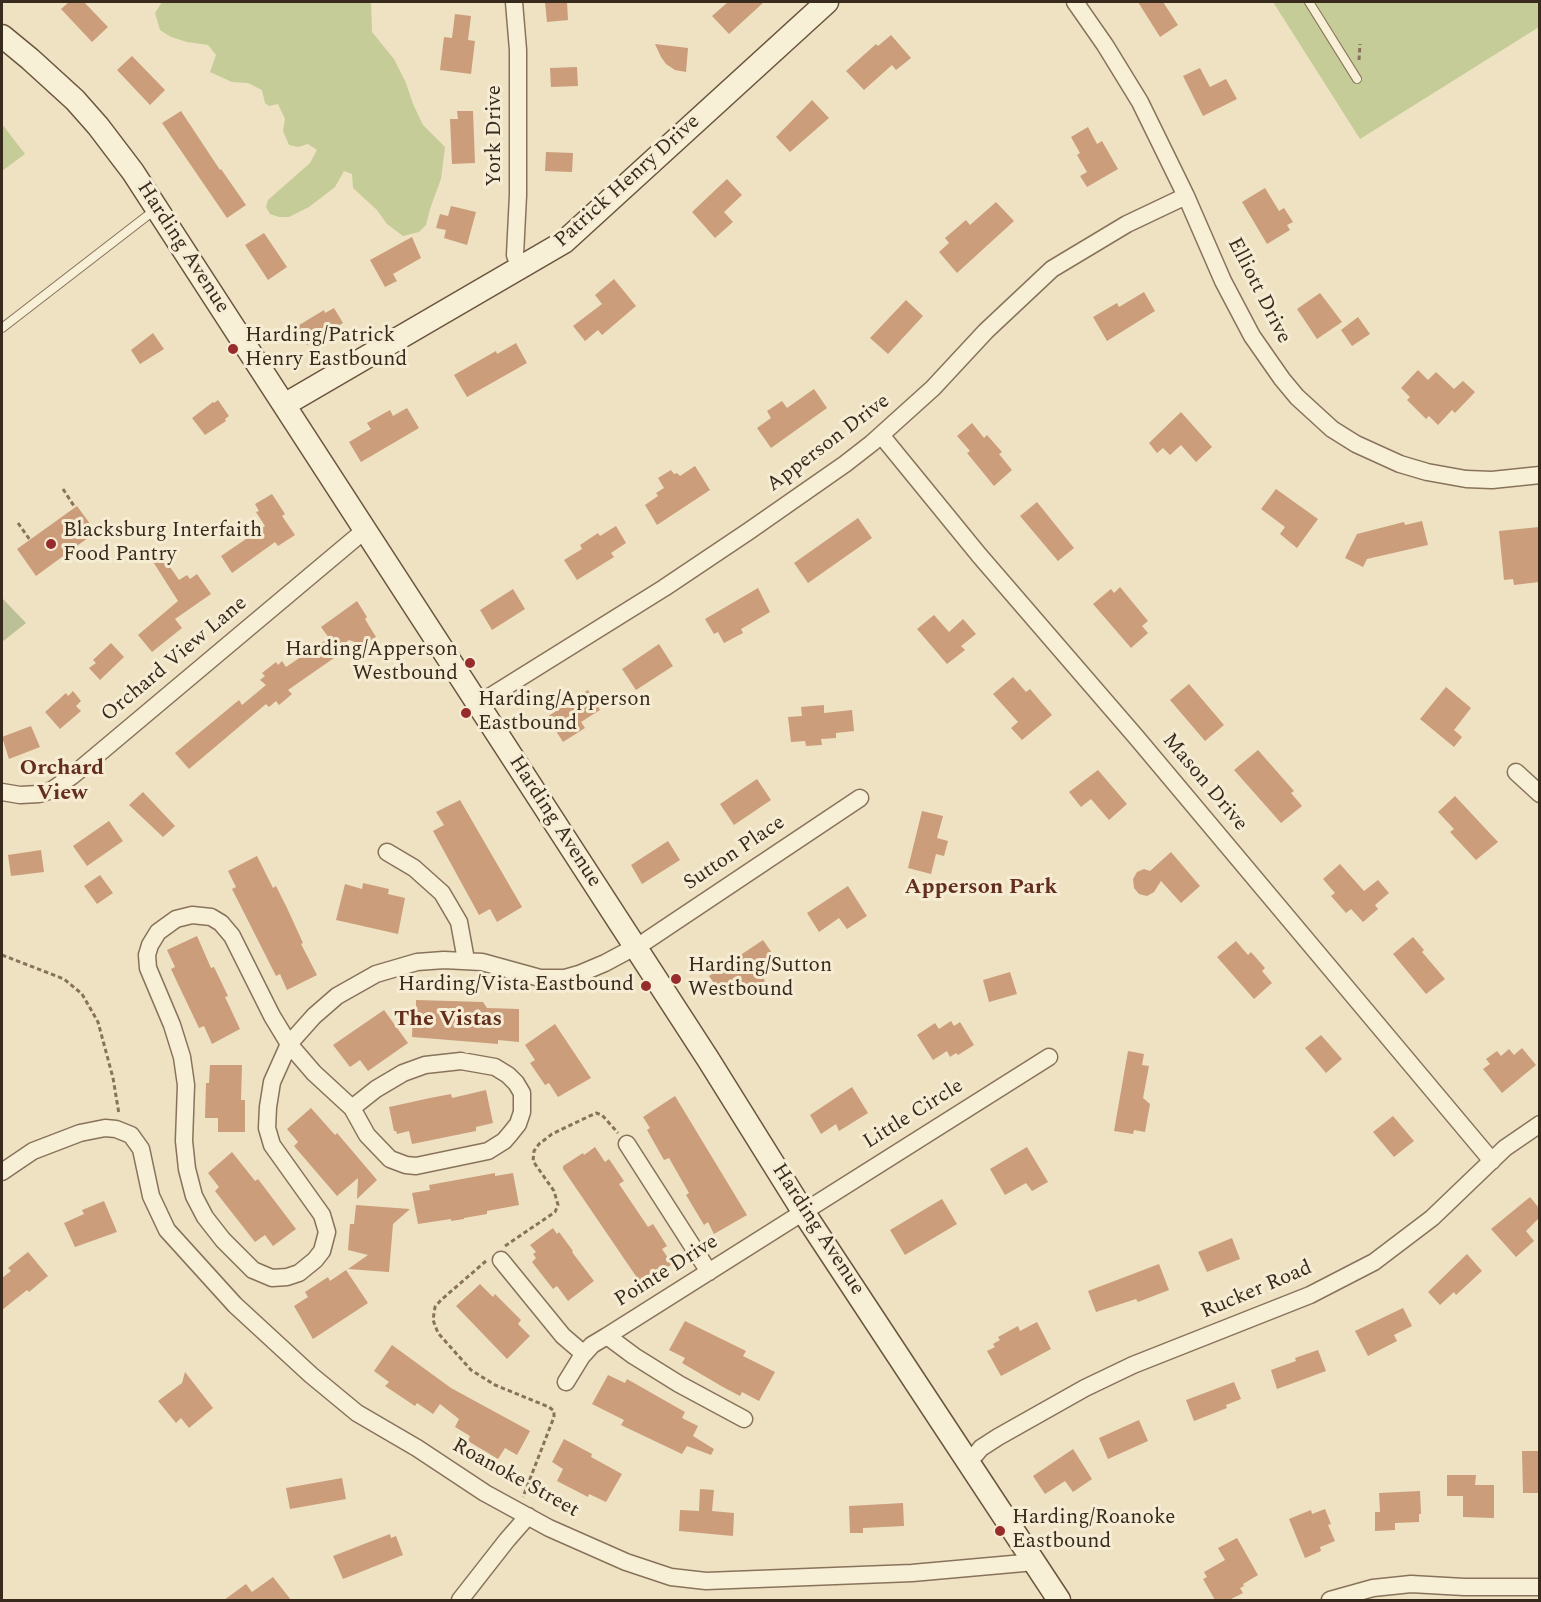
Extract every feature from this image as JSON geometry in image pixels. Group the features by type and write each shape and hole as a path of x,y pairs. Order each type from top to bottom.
{"main road":[{"name":"Patrick Henry Drive","path":"284,405 564,242 827,2"},
{"name":"Harding Avenue","path":"2,36 75,100 98,126 157,208 635,947 804,1213 1059,1600"}],"street":[{"name":"York Drive","path":"514,2 518,50 518,195 515,255 520,269"},
{"name":"Elliott Drive","path":"1075,2 1140,102 1186,196 1223,281 1263,354 1297,397 1332,429 1381,456 1427,472 1466,479 1492,480 1539,476"},
{"name":"Apperson Drive","path":"478,704 664,588 845,464 933,388 986,330 1052,269 1128,224 1186,196"},
{"name":"Mason Drive","path":"881,435 979,555 1152,756 1492,1161"},
{"name":"Orchard View Lane","path":"2,792 20,795 39,794 52,790 72,776 365,530"},
{"path":"1516,772 1539,794"},
{"name":"Sutton Place","path":"289,1044 272,1016 232,936 221,923 211,917 192,915 176,919 158,932 147,955 148,968 172,1025 182,1057 186,1085 184,1141 187,1169 194,1196 223,1240 253,1270 272,1278 287,1277 309,1267 322,1251 327,1232 322,1215 275,1151 267,1128 272,1082 289,1044 314,1016 337,996 376,975 417,962 466,960 499,965 540,978 565,978 604,963 635,947 860,798"},
{"path":"387,852 414,868 442,893 452,907 462,930 466,960"},
{"path":"289,1044 314,1074 352,1108 367,1135 390,1159 406,1165 416,1166 494,1149 518,1124 523,1103 520,1088 508,1074 487,1065 461,1061 425,1065 403,1073 376,1089 352,1108"},
{"name":"Little Circle","path":"804,1213 1049,1057"},
{"name":"Rucker Road","path":"967,1459 998,1437 1050,1407 1133,1365 1310,1295 1354,1274 1407,1239 1505,1148 1539,1124"},
{"path":"2,1172 33,1150 56,1141 105,1128 121,1130"},
{"name":"Roanoke Street","path":"121,1130 131,1135 141,1149 151,1196 167,1230 195,1263 256,1325 311,1376 357,1413 417,1448 485,1493 626,1563 671,1577 694,1580 912,1573 1035,1562"},
{"path":"627,1144 709,1272"},
{"name":"Pointe Drive","path":"566,1382 584,1354 607,1336 804,1213"},
{"path":"501,1260 563,1336 584,1354"},
{"path":"607,1336 679,1384 744,1419"},
{"path":"460,1600 528,1516"},
{"path":"1330,1600 1373,1588 1411,1584 1539,1587"}],"lane":[{"path":"1309,2 1357,79"},
{"path":"2,328 157,208"}],"path":[{"path":"63,489 74,506"},
{"path":"18,523 30,540"},
{"path":"2,955 64,980 82,994 98,1022 113,1078 121,1130"}],"green space":[{"path":"162,2 371,2 372,32 394,59 423,125 445,147 441,179 426,225 419,232 403,236 387,224 377,210 353,188 352,174 344,171 335,187 309,207 289,217 270,214 266,207 268,200 310,163 317,150 308,144 298,147 289,145 283,131 285,119 279,106 278,104 269,106 265,103 262,90 248,83 232,82 210,72 216,55 208,45 171,37 160,30 155,13"},
{"path":"1273,2 1539,2 1539,27 1360,139"},
{"path":"2,124 25,154 2,171"},
{"path":"2,598 26,623 2,642"}],"building":[{"path":"69,2 84,2 108,27 92,42 61,9"},
{"path":"545,2 567,2 568,20 547,22"},
{"path":"728,2 764,2 729,34 712,16"},
{"path":"1138,2 1163,2 1178,25 1160,37"},
{"path":"455,14 471,16 468,40 475,41 471,74 440,70 444,37 452,38"},
{"path":"891,35 911,58 896,70 892,65 864,90 846,71 876,44 878,46"},
{"path":"655,44 688,48 686,72 675,70 666,64"},
{"path":"132,56 165,90 150,105 117,70"},
{"path":"577,67 578,86 551,87 550,68"},
{"path":"1200,68 1210,87 1226,79 1237,99 1203,116 1183,76"},
{"path":"812,100 829,118 790,152 776,137"},
{"path":"181,111 246,205 227,218 162,123"},
{"path":"457,111 473,111 475,163 452,164 450,119 458,119"},
{"path":"1088,127 1097,144 1102,141 1118,169 1087,187 1080,176 1087,172 1077,155 1080,153 1071,137"},
{"path":"546,152 573,153 572,172 545,171"},
{"path":"727,179 742,195 724,212 733,222 715,238 692,212"},
{"path":"1265,188 1279,211 1284,208 1293,222 1287,225 1290,230 1267,244 1242,202"},
{"path":"996,202 1014,221 957,273 939,252 949,243 945,238 966,220 970,225"},
{"path":"451,206 476,212 467,245 444,238 446,230 436,228 440,214 448,216"},
{"path":"264,233 287,267 268,280 245,245"},
{"path":"412,237 421,258 393,274 397,281 385,287 370,260"},
{"path":"614,279 636,306 602,335 598,330 585,341 573,326 602,304 595,295"},
{"path":"1144,292 1155,311 1107,341 1093,317 1117,303 1119,307"},
{"path":"1320,293 1342,322 1317,339 1297,309"},
{"path":"906,300 923,316 888,354 870,338"},
{"path":"334,308 343,323 307,345 296,327 324,310 325,313"},
{"path":"1358,317 1370,334 1352,346 1341,330"},
{"path":"153,333 164,349 140,364 131,350"},
{"path":"516,343 527,363 467,397 454,375 496,351 497,354"},
{"path":"1418,370 1428,380 1436,372 1454,389 1463,381 1475,392 1455,413 1452,410 1438,425 1429,416 1426,419 1407,400 1410,397 1401,388"},
{"path":"814,389 827,408 771,448 757,428 771,418 767,411 782,401 787,408"},
{"path":"218,400 229,416 225,419 226,421 205,435 192,418"},
{"path":"407,408 419,428 361,462 349,442 371,429 367,423 390,410 393,416"},
{"path":"1181,412 1212,447 1196,462 1181,445 1170,455 1163,448 1157,453 1149,443"},
{"path":"972,423 984,438 987,435 1002,452 999,454 1012,470 994,486 967,453 970,451 957,436"},
{"path":"695,466 710,490 657,525 645,505 658,496 656,493 664,488 658,478 671,470 680,476"},
{"path":"1276,489 1318,519 1297,548 1280,534 1285,527 1261,509"},
{"path":"272,494 285,514 282,516 295,535 278,546 275,542 232,573 221,556 265,526 256,512 259,511 255,504"},
{"path":"1037,502 1074,548 1058,561 1020,516"},
{"name":"Blacksburg Interfaith Food Pantry","path":"77,506 96,532 36,576 17,549"},
{"path":"858,518 872,538 808,583 794,563"},
{"path":"1422,521 1428,545 1367,559 1363,567 1345,558 1357,534 1404,522 1405,525"},
{"path":"616,526 626,543 611,553 614,557 577,580 564,560 582,549 580,545 598,533 600,536"},
{"path":"1539,527 1539,582 1514,585 1513,579 1504,580 1499,531"},
{"path":"159,551 179,580 187,575 190,579 197,574 211,594 175,619 182,628 152,652 138,635 178,601 150,557"},
{"path":"1120,587 1148,621 1142,626 1148,633 1131,648 1093,604 1111,589 1114,593"},
{"path":"758,588 770,612 741,629 743,633 724,643 718,632 714,634 705,619"},
{"path":"513,589 525,609 492,630 480,610"},
{"path":"357,601 376,637 363,645 349,640 331,653 334,658 288,690 292,694 279,705 276,701 269,707 266,704 189,769 175,753 239,700 242,705 266,685 260,680 265,676 262,673 276,662 278,665 282,661 286,667 329,638 321,627"},
{"path":"934,615 949,632 963,619 976,634 961,646 965,650 947,664 917,629"},
{"path":"111,643 124,657 100,680 89,668 96,663 93,660"},
{"path":"659,644 673,666 636,690 622,669"},
{"path":"1013,677 1026,692 1030,689 1052,715 1022,740 1011,728 1018,722 993,694"},
{"path":"1189,684 1224,725 1205,741 1170,700"},
{"path":"1446,687 1471,708 1454,730 1462,737 1454,747 1420,719"},
{"path":"588,690 600,710 581,722 585,728 563,742 547,717"},
{"path":"73,691 81,701 76,706 81,711 60,729 45,712 66,693 68,696"},
{"path":"824,705 824,713 852,710 854,731 836,733 836,738 821,739 822,745 806,746 805,741 791,742 788,717 802,716 801,707"},
{"path":"31,726 40,747 9,759 2,737"},
{"path":"1258,750 1294,791 1291,793 1302,806 1281,823 1234,770"},
{"path":"1098,770 1127,804 1109,820 1091,799 1081,807 1069,792"},
{"path":"757,779 771,800 734,825 720,804"},
{"path":"143,792 175,826 163,837 129,805"},
{"path":"1455,796 1498,842 1476,860 1450,832 1454,829 1438,812"},
{"path":"460,800 522,907 497,922 490,909 479,915 433,831 444,825 436,812"},
{"path":"922,811 943,816 937,838 948,841 944,856 936,854 931,874 908,868"},
{"path":"109,821 123,841 87,866 73,846"},
{"path":"668,841 680,860 642,884 631,865"},
{"path":"41,850 44,872 11,876 8,855"},
{"path":"1171,852 1200,886 1181,903 1161,881 1154,892 1147,896 1139,894 1134,888 1133,879 1137,872 1144,869 1150,871"},
{"path":"257,856 273,888 276,886 317,975 287,990 280,974 276,976 232,889 236,887 228,871"},
{"path":"1340,864 1364,891 1378,880 1389,893 1375,905 1378,909 1363,922 1351,909 1346,913 1331,896 1335,893 1323,879"},
{"path":"100,875 113,893 97,904 84,886"},
{"path":"363,883 389,889 388,894 405,898 398,934 336,920 345,884 362,889"},
{"path":"848,886 867,916 847,929 839,918 819,932 807,913"},
{"path":"197,936 211,968 214,967 228,996 225,997 240,1029 212,1044 204,1026 199,1028 171,969 175,967 167,950"},
{"path":"1413,937 1424,950 1422,952 1445,979 1426,994 1393,954"},
{"path":"763,940 779,963 761,975 765,981 747,993 743,986 724,998 709,976"},
{"path":"1236,941 1248,955 1251,952 1265,968 1262,971 1272,983 1254,999 1217,957"},
{"path":"1010,972 1017,994 989,1002 983,980"},
{"path":"416,1000 483,1002 487,1008 519,1009 519,1042 498,1040 498,1044 412,1037 413,1009 416,1009"},
{"path":"384,1010 408,1043 368,1071 360,1060 350,1067 333,1045"},
{"path":"951,1021 954,1026 960,1022 974,1045 958,1055 956,1053 950,1057 947,1051 933,1060 917,1035 935,1023 939,1029"},
{"path":"555,1024 591,1078 558,1097 549,1083 545,1085 530,1063 535,1060 525,1045"},
{"path":"1321,1035 1342,1059 1326,1073 1305,1048"},
{"path":"1522,1048 1536,1065 1502,1093 1483,1069 1490,1064 1486,1059 1497,1051 1501,1056 1509,1049 1514,1055"},
{"path":"1128,1051 1144,1054 1142,1065 1149,1066 1143,1098 1150,1104 1145,1132 1134,1130 1133,1134 1114,1131"},
{"path":"210,1065 242,1065 241,1100 245,1100 245,1132 218,1132 218,1118 205,1118 206,1083 209,1083"},
{"path":"852,1087 868,1113 839,1131 836,1124 821,1134 810,1115"},
{"path":"486,1090 493,1123 476,1127 476,1131 412,1144 409,1131 397,1134 394,1131 389,1107 451,1094 452,1098"},
{"path":"675,1096 747,1215 714,1234 708,1222 704,1225 686,1195 689,1193 669,1158 664,1160 647,1130 650,1128 643,1117"},
{"path":"311,1108 335,1135 337,1133 377,1180 357,1199 358,1178 337,1196 294,1146 298,1142 287,1129"},
{"path":"1393,1116 1414,1141 1394,1157 1373,1132"},
{"path":"595,1147 605,1162 609,1159 624,1181 619,1184 648,1227 653,1224 667,1246 662,1249 672,1264 642,1285 563,1169 563,1166"},
{"path":"1027,1147 1048,1182 1032,1191 1026,1183 1005,1195 990,1169"},
{"path":"232,1152 255,1181 258,1179 296,1229 273,1246 265,1235 255,1242 215,1191 219,1187 208,1173"},
{"path":"495,1173 495,1176 513,1173 519,1205 487,1211 487,1214 464,1219 418,1224 412,1193 430,1190 429,1185"},
{"path":"1530,1197 1539,1208 1539,1218 1526,1231 1534,1241 1516,1257 1491,1229"},
{"path":"942,1199 957,1224 905,1255 890,1230"},
{"path":"104,1201 117,1232 75,1247 64,1223 84,1214 82,1210"},
{"path":"356,1205 410,1209 393,1224 389,1272 348,1269 368,1255 348,1250 350,1224 354,1224"},
{"path":"553,1228 557,1234 559,1232 594,1281 568,1301 557,1286 553,1289 532,1262 536,1258 533,1254 536,1252 530,1245"},
{"path":"1232,1238 1240,1259 1207,1272 1198,1252"},
{"path":"28,1252 48,1276 2,1310 2,1278 11,1271 8,1268"},
{"path":"1467,1254 1482,1271 1456,1295 1454,1292 1440,1305 1428,1292"},
{"path":"1159,1264 1169,1290 1138,1302 1136,1299 1096,1312 1088,1291"},
{"path":"346,1270 368,1303 313,1339 294,1306 308,1297 305,1292 328,1277 330,1281"},
{"path":"480,1284 493,1297 495,1294 521,1320 518,1324 530,1336 507,1359 456,1306"},
{"path":"1403,1308 1412,1326 1394,1335 1397,1341 1368,1356 1355,1331"},
{"path":"685,1321 746,1351 743,1356 775,1372 759,1401 742,1392 740,1396 723,1387 682,1363 685,1358 669,1350"},
{"path":"1037,1322 1051,1349 1001,1376 987,1351 995,1347 993,1344 1000,1340 998,1337 1018,1326 1020,1331"},
{"path":"392,1345 451,1388 530,1431 517,1455 505,1448 498,1459 468,1441 470,1436 455,1427 459,1419 440,1404 433,1414 417,1403 415,1406 385,1386 389,1382 374,1371"},
{"path":"1318,1350 1326,1371 1277,1389 1271,1370"},
{"path":"185,1372 213,1408 189,1428 181,1418 176,1423 158,1401 182,1383"},
{"path":"608,1375 625,1383 627,1379 685,1412 682,1418 698,1426 693,1436 714,1449 711,1455 687,1446 682,1454 621,1425 624,1420 592,1404"},
{"path":"1234,1382 1241,1399 1226,1405 1227,1408 1194,1421 1186,1400"},
{"path":"1139,1420 1148,1441 1108,1459 1099,1438"},
{"path":"564,1439 622,1474 606,1502 589,1494 588,1497 557,1481 563,1469 552,1462"},
{"path":"1073,1449 1092,1479 1073,1492 1065,1481 1045,1494 1033,1476"},
{"path":"1522,1451 1539,1451 1539,1493 1523,1493"},
{"path":"1447,1475 1476,1475 1475,1485 1494,1485 1494,1518 1463,1517 1463,1496 1447,1496"},
{"path":"342,1478 346,1499 290,1509 286,1488"},
{"path":"700,1489 714,1490 712,1511 734,1513 733,1536 679,1531 680,1510 699,1511"},
{"path":"1420,1491 1419,1522 1395,1523 1395,1530 1375,1531 1375,1512 1380,1512 1379,1493"},
{"path":"903,1503 904,1526 863,1528 863,1533 850,1533 849,1506"},
{"path":"1325,1509 1331,1524 1328,1525 1335,1541 1320,1547 1321,1551 1305,1558 1289,1519 1311,1510 1312,1514"},
{"path":"390,1534 391,1538 396,1536 403,1555 343,1579 333,1556"},
{"path":"1237,1538 1258,1575 1243,1584 1244,1586 1240,1588 1243,1593 1229,1600 1215,1600 1203,1579 1207,1577 1204,1572 1225,1560 1218,1548"},
{"path":"273,1577 291,1600 224,1600 246,1584 252,1592"}],"place":[{"name":"Harding/Patrick Henry Eastbound","path":"233,349"},
{"name":"Blacksburg Interfaith Food Pantry","path":"51,544"},
{"name":"Harding/Apperson Westbound","path":"470,663"},
{"name":"Harding/Apperson Eastbound","path":"466,713"},
{"name":"Harding/Sutton Westbound","path":"676,979"},
{"name":"Harding/Vista Eastbound","path":"646,986"},
{"name":"Harding/Roanoke Eastbound","path":"1000,1531"}],"district":[{"name":"Orchard View","path":"62,782"},
{"name":"Apperson Park","path":"981,889"},
{"name":"The Vistas","path":"448,1021"}]}
